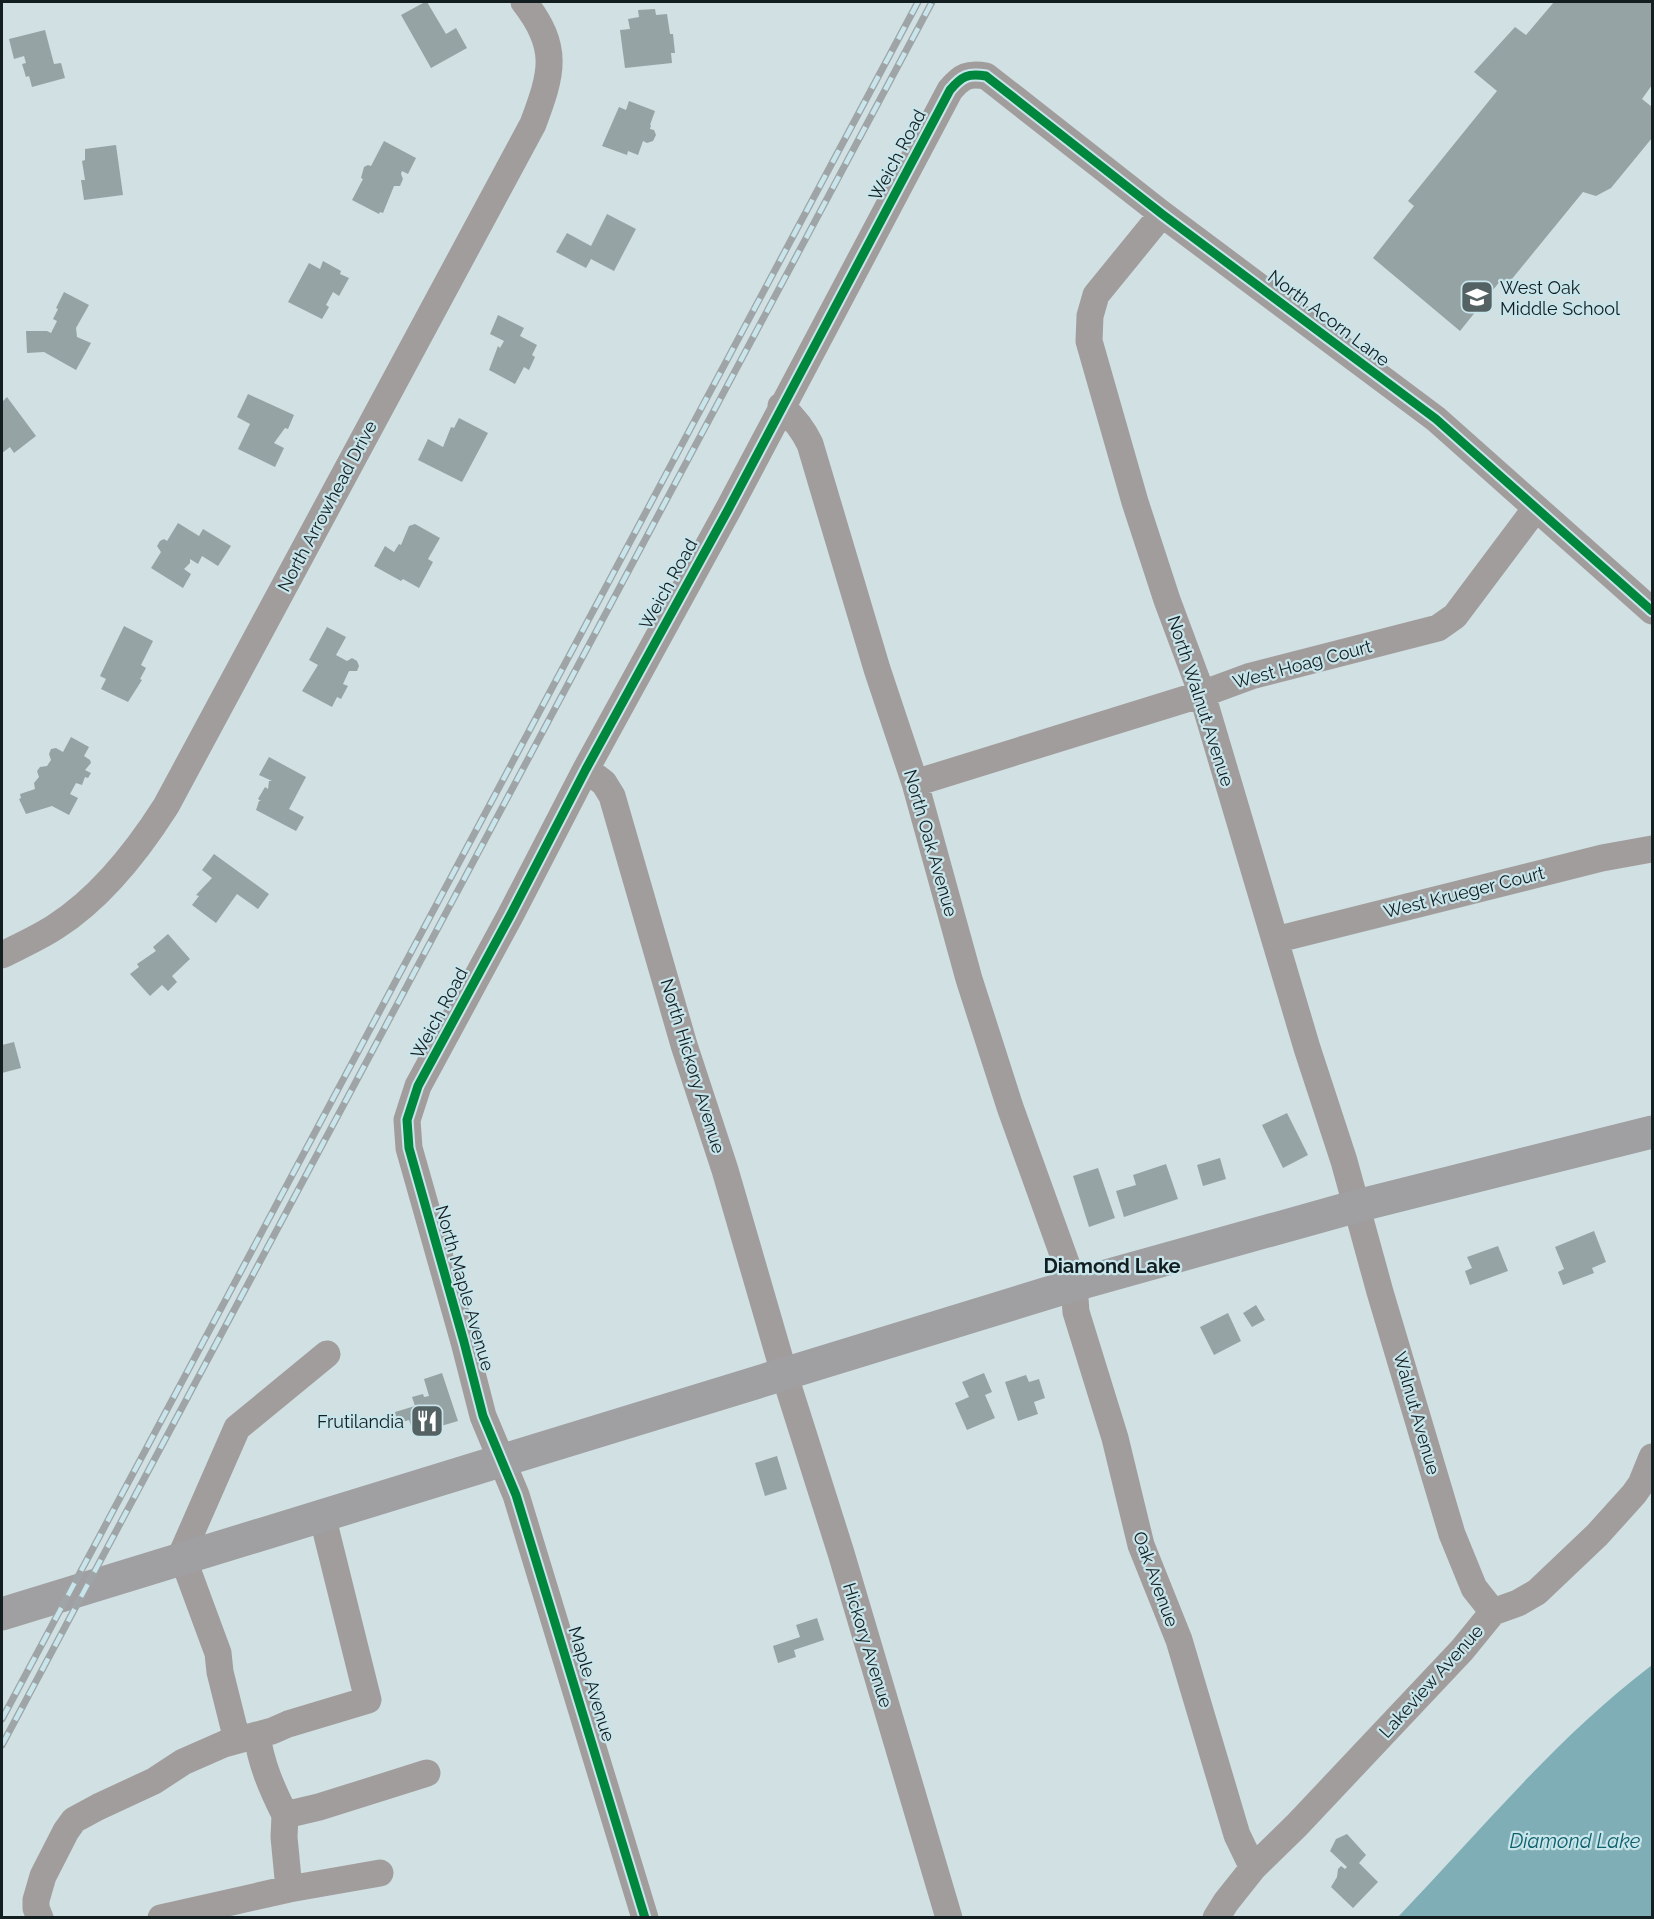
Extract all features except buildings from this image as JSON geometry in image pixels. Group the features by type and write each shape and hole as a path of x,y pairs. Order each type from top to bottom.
{"main road":[{"path":"2,1614 180,1557 503,1461 1074,1285 1357,1206 1651,1139"}],"street":[{"name":"North Arrowhead Drive","path":"2,955 57,926 94,895 142,843 166,806 533,124 550,72 548,42 524,2"},
{"name":"North Acorn Lane","path":"972,74 986,76 1162,214 1436,419 1653,610"},
{"name":"Weich Road","path":"407,1120 418,1086 586,769 729,508 950,90 958,81 972,74"},
{"name":"North Walnut Avenue","path":"1162,214 1096,295 1090,316 1089,341 1138,512 1167,600 1202,694 1307,1048 1357,1206"},
{"name":"North Oak Avenue","path":"782,406 793,416 810,444 915,783 969,979 1010,1107 1074,1285"},
{"name":"West Hoag Court","path":"915,783 1202,694 1251,676 1438,628 1455,616 1536,508"},
{"name":"North Hickory Avenue","path":"586,769 604,783 612,796 684,1045 725,1170 784,1373"},
{"name":"West Krueger Court","path":"1275,940 1602,858 1653,849"},
{"name":"North Maple Avenue","path":"407,1120 409,1148 483,1416 503,1461"},
{"name":"Walnut Avenue","path":"1357,1206 1452,1534 1474,1588 1493,1612"},
{"name":"Oak Avenue","path":"1074,1285 1076,1312 1115,1438 1142,1545 1179,1640 1237,1835 1254,1868"},
{"path":"289,1889 284,1837 285,1815 268,1780 260,1756 247,1738 220,1672 218,1653 187,1569 180,1557 237,1428 327,1354"},
{"name":"Hickory Avenue","path":"784,1373 841,1552 949,1917"},
{"name":"Lakeview Avenue","path":"1216,1917 1254,1868 1305,1817 1461,1650 1493,1612 1518,1603 1537,1592 1597,1535 1634,1494 1653,1457"},
{"name":"Maple Avenue","path":"503,1461 537,1562 645,1917"},
{"path":"40,1917 36,1908 36,1900 43,1876 74,1820 153,1782 183,1762 288,1724 368,1700 322,1515"},
{"path":"285,1815 319,1807 427,1773"},
{"path":"161,1917 289,1889 380,1873"}],"water":[{"name":"Diamond Lake","path":"1652,1665 1652,1917 1398,1917 1489,1818 1552,1754 1617,1693"}],"railway":[{"path":"2,1719 918,2"},
{"path":"2,1745 932,2"}],"cycle path":[{"path":"645,1918 516,1495 483,1416 409,1148 407,1120 418,1086 586,769 729,508 950,90 958,81 966,77 986,76 1162,214 1436,419 1652,611"}],"place":[{"name":"West Oak Middle School","path":"1477,297"},
{"name":"Frutilandia","path":"427,1421"}],"district":[{"name":"Diamond Lake","path":"1112,1266"}]}
